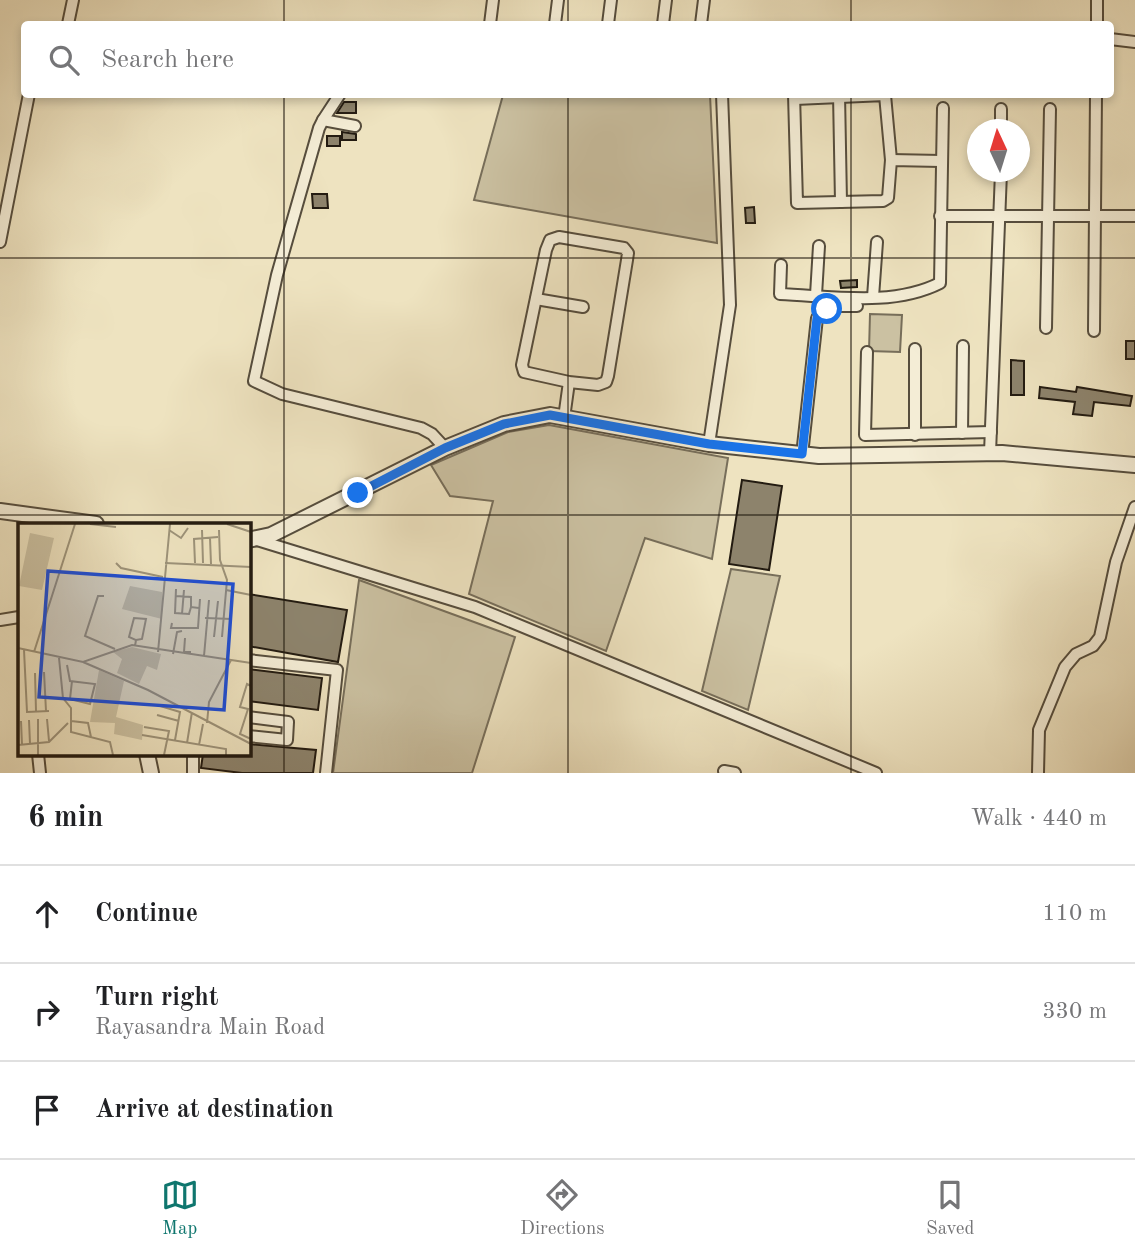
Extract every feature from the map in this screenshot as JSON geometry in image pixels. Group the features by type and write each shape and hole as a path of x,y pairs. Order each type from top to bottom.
{"street":[{"path":"69,21 74,0"},
{"path":"490,21 493,0"},
{"path":"555,21 558,0"},
{"path":"608,21 611,0"},
{"path":"663,21 666,0"},
{"path":"701,21 704,0"},
{"path":"1097,0 1097,21"},
{"path":"1114,39 1135,42"},
{"path":"0,242 28,98"},
{"path":"337,98 323,120 315,140 277,275 254,381 282,394 421,428 432,434 445,448"},
{"path":"709,444 730,305 722,98"},
{"path":"795,98 797,203 883,201 888,198 891,160 885,98"},
{"path":"839,98 841,202"},
{"path":"1094,331 1096,98"},
{"path":"781,265 780,294 873,297 914,295 940,283 943,108"},
{"path":"1001,109 1001,119"},
{"path":"1046,328 1050,109"},
{"path":"323,120 355,126"},
{"path":"891,160 942,161"},
{"path":"990,453 1000,182"},
{"path":"940,216 1135,216"},
{"path":"559,237 624,247 628,253 606,382 598,385 569,382 524,372 522,365 550,240 559,237"},
{"path":"873,297 877,242"},
{"path":"816,295 819,246"},
{"path":"536,299 583,307"},
{"path":"802,454 817,318 834,306 857,306"},
{"path":"962,433 963,346"},
{"path":"915,349 915,435"},
{"path":"867,352 865,435 991,432"},
{"path":"564,418 569,382"},
{"path":"253,540 358,493 445,448 527,418 550,415 709,444 802,454 861,457 990,453 1135,465"},
{"path":"1038,773 1039,730 1065,667 1076,654 1093,646 1100,637 1116,562 1135,508"},
{"path":"0,511 89,523"},
{"path":"253,540 475,607 876,773"},
{"path":"0,620 18,617"},
{"path":"250,660 337,670 326,773"},
{"path":"250,717 288,722 286,740 250,736"},
{"path":"38,755 40,773"},
{"path":"147,755 151,773"},
{"path":"193,755 193,773"}],"shaded area":[{"path":"502,98 710,98 717,243 474,200"},
{"path":"870,314 902,315 900,352 869,351"},
{"path":"549,425 728,458 712,559 645,538 606,651 469,594 493,501 450,496 431,465 508,432"},
{"path":"731,569 780,576 748,710 702,691"},
{"path":"359,580 515,637 472,773 333,773"}],"building":[{"path":"344,102 356,102 356,113 337,113"},
{"path":"342,132 356,134 356,140 342,140"},
{"path":"327,136 340,136 340,146 327,146"},
{"path":"312,194 327,194 328,208 313,208"},
{"path":"754,207 755,223 746,223 745,208"},
{"path":"857,280 857,287 841,288 840,281"},
{"path":"1126,341 1135,341 1135,359 1126,359"},
{"path":"1011,360 1024,361 1024,395 1011,395"},
{"path":"1040,387 1076,392 1077,387 1132,396 1130,406 1094,402 1092,416 1073,414 1075,402 1039,398"},
{"path":"742,480 782,486 769,570 729,564"},
{"path":"250,594 347,610 338,662 250,646"},
{"path":"250,669 322,678 318,710 250,701"},
{"path":"250,744 316,750 313,773 242,773 201,768 203,755 250,755"}],"route":[{"path":"358,493 445,448 504,424 550,415 709,444 802,454 817,318 827,309"}]}
